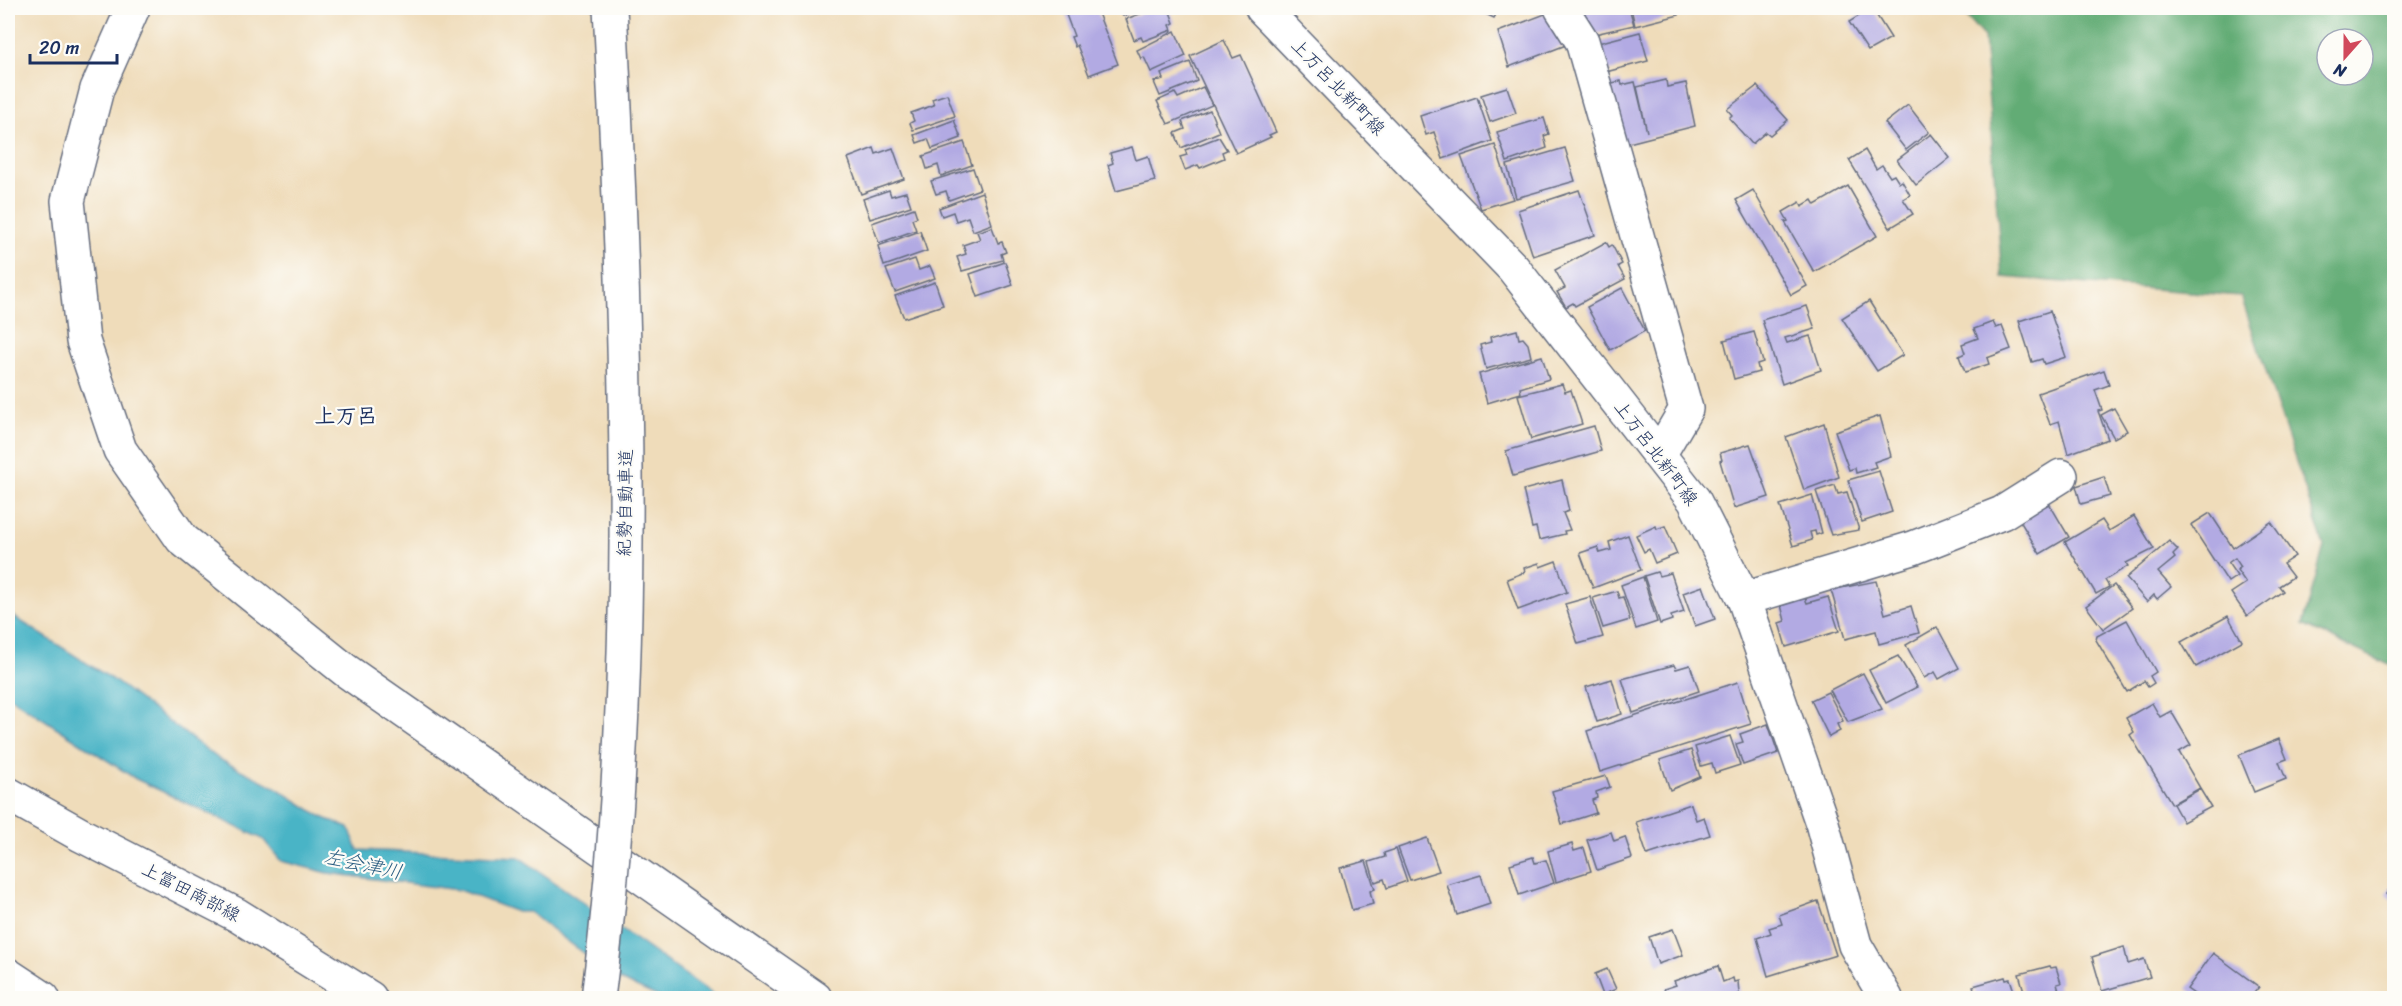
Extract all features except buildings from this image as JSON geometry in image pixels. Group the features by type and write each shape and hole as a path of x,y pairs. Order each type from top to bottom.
{"main road":[{"path":"133,8 97,88 68,201 83,341 120,450 163,513 182,539 345,669 815,999"},
{"name":"紀勢自動車道","path":"598,999 609,911 621,695 626,440 621,228 610,8"},
{"name":"上万呂北新町線","path":"1262,8 1513,268 1694,500 1744,598 1822,823 1855,945 1886,999"},
{"path":"1561,8 1582,41 1686,409 1659,455"},
{"path":"1744,598 1913,548 2002,513 2061,476"},
{"name":"上富田南部線","path":"8,794 81,836 237,915 362,996"},
{"path":"8,975 43,999"}],"green space":[{"path":"1959,8 2394,8 2394,667 2303,625 2324,546 2241,296 2002,277 1984,37"}],"water":[{"name":"左会津川","path":"8,613 115,681 219,759 275,787 322,817 349,828 358,850 519,857 718,998 661,998 618,979 529,912 517,912 459,890 328,873 281,861 263,839 136,779 8,696"}],"district":[{"name":"上万呂","path":"346,416"}]}
